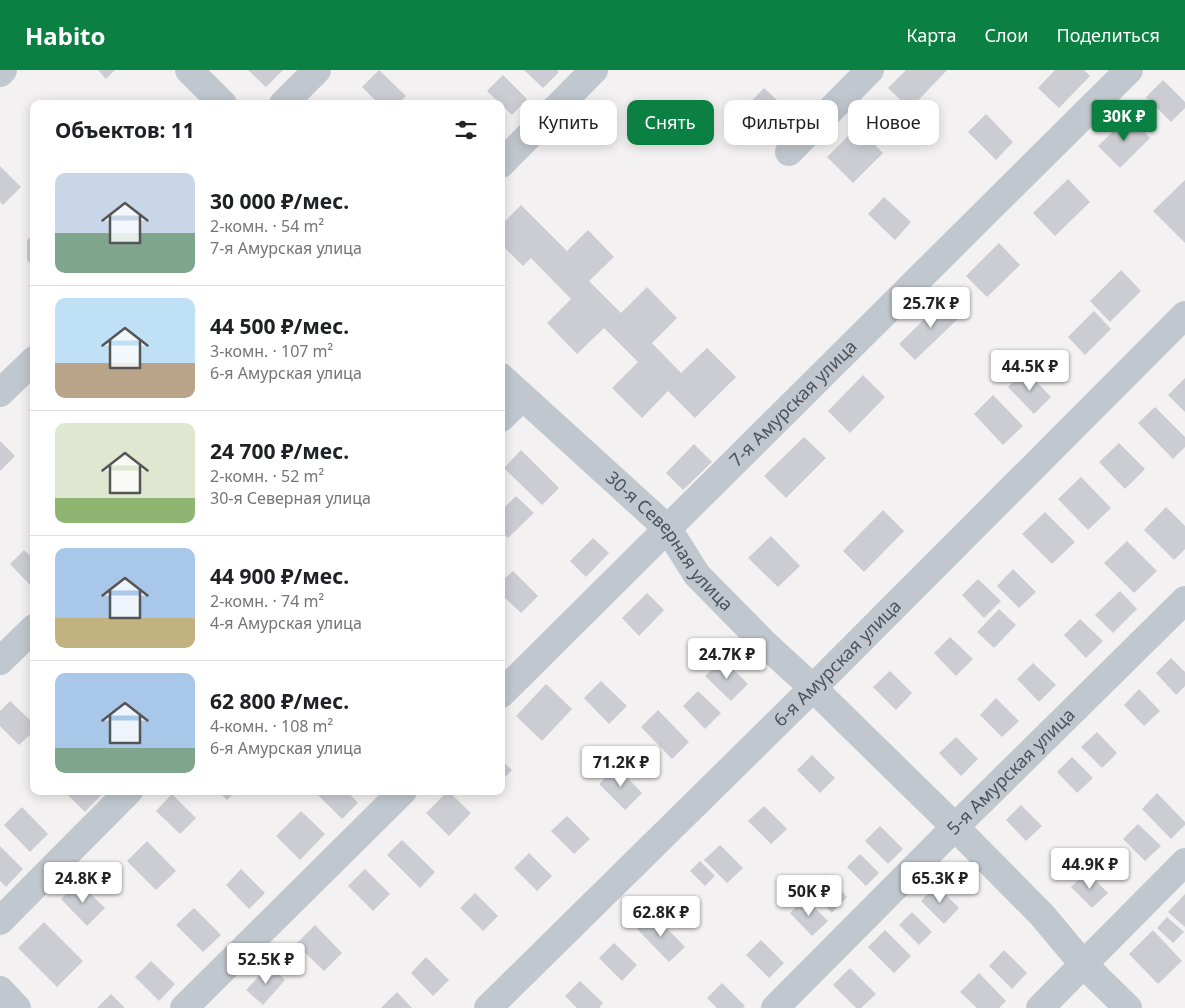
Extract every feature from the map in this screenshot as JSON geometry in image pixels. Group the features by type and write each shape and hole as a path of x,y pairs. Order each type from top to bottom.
{"street":[{"path":"189,70 219,100"},
{"path":"287,100 317,70"},
{"path":"505,160 594,70"},
{"path":"789,152 870,70"},
{"name":"7-я Амурская улица","path":"505,690 1129,70"},
{"name":"6-я Амурская улица","path":"488,1008 813,688 1185,316"},
{"path":"0,392 30,364"},
{"name":"30-я Северная улица","path":"505,381 668,529 697,575 766,645 813,688 955,827 1042,915 1083,964 1128,1008"},
{"path":"505,414 522,397"},
{"name":"5-я Амурская улица","path":"775,1008 1185,600"},
{"path":"0,660 30,632"},
{"path":"0,921 125,795"},
{"path":"184,1008 399,795"},
{"path":"1040,1008 1185,862"},
{"path":"0,990 17,1008"}],"building":[{"path":"98,70 115,70 106,79"},
{"path":"248,70 283,70 266,87"},
{"path":"379,70 406,96 402,100 375,100 362,87"},
{"path":"524,70 557,70 559,72 543,88"},
{"path":"906,70 947,70 919,100 901,100 888,88"},
{"path":"1055,70 1084,70 1090,76 1059,108 1038,88"},
{"path":"503,75 527,99 520,100 520,106 512,115 505,108 505,100 496,100 487,91"},
{"path":"1163,80 1185,102 1185,108 1171,122 1146,97"},
{"path":"764,88 777,100 753,100"},
{"path":"986,114 1013,142 996,160 968,132"},
{"path":"1129,116 1150,138 1120,168 1098,146"},
{"path":"848,136 848,145 875,145 883,153 853,183 827,157"},
{"path":"0,166 21,187 3,205 0,202"},
{"path":"1068,179 1090,202 1055,236 1033,213"},
{"path":"1185,180 1185,243 1153,211"},
{"path":"884,197 911,222 895,240 868,214"},
{"path":"521,205 567,251 588,230 614,257 589,281 621,313 647,287 677,318 652,343 681,373 707,348 736,377 695,418 668,391 642,418 612,388 638,362 604,328 577,354 547,323 571,299 531,258 523,266 505,248 505,221"},
{"path":"30,237 30,263 27,260 27,240"},
{"path":"999,243 1020,265 987,297 966,276"},
{"path":"1121,270 1141,291 1110,322 1090,301"},
{"path":"947,297 963,314 915,360 899,344"},
{"path":"1094,311 1111,329 1085,355 1068,337"},
{"path":"1025,370 1051,397 1034,414 1008,387"},
{"path":"863,375 885,397 850,433 828,411"},
{"path":"1185,378 1185,412 1168,395"},
{"path":"993,395 1023,426 1003,445 974,414"},
{"path":"1155,407 1185,437 1185,447 1173,459 1138,423"},
{"path":"804,437 826,458 786,498 764,476"},
{"path":"0,441 15,456 0,471"},
{"path":"1119,443 1145,469 1125,489 1099,462"},
{"path":"694,444 712,462 683,490 666,473"},
{"path":"521,450 559,488 542,505 505,467"},
{"path":"1081,477 1111,508 1088,530 1058,499"},
{"path":"516,496 534,513 508,538 505,535 505,507"},
{"path":"1166,507 1185,526 1185,549 1174,560 1144,530"},
{"path":"883,510 904,531 864,572 843,551"},
{"path":"1045,512 1075,542 1052,564 1022,534"},
{"path":"771,536 800,566 778,587 748,558"},
{"path":"593,538 609,553 586,577 570,561"},
{"path":"1127,541 1157,571 1134,593 1104,563"},
{"path":"24,550 30,555 30,585 10,564"},
{"path":"1013,569 1036,592 1019,608 997,586"},
{"path":"513,571 538,596 521,613 505,598 505,578"},
{"path":"978,579 1001,601 984,618 962,595"},
{"path":"1120,591 1137,609 1113,633 1095,615"},
{"path":"647,593 664,610 639,636 622,618"},
{"path":"999,609 1016,625 994,648 977,632"},
{"path":"1080,619 1103,641 1086,658 1064,635"},
{"path":"950,637 973,659 956,676 934,653"},
{"path":"1171,658 1185,672 1185,686 1176,695 1156,673"},
{"path":"723,659 748,684 731,701 705,676"},
{"path":"1033,663 1056,685 1039,702 1017,679"},
{"path":"890,671 912,693 896,710 873,687"},
{"path":"601,681 627,706 609,724 584,698"},
{"path":"546,684 572,709 542,741 516,716"},
{"path":"1139,689 1160,711 1144,726 1124,705"},
{"path":"698,691 721,713 705,729 683,706"},
{"path":"996,698 1019,721 1002,737 980,715"},
{"path":"10,701 30,720 30,735 19,745 0,726 0,711"},
{"path":"658,710 689,742 672,759 641,727"},
{"path":"1097,732 1117,753 1102,768 1081,747"},
{"path":"956,737 978,759 961,776 939,753"},
{"path":"812,755 835,778 820,793 797,770"},
{"path":"1072,757 1093,778 1077,793 1057,772"},
{"path":"505,764 512,770 505,777"},
{"path":"617,767 642,793 625,810 599,784"},
{"path":"1157,793 1185,822 1185,825 1171,839 1142,809"},
{"path":"68,795 101,795 85,812"},
{"path":"173,795 196,818 180,834 156,811"},
{"path":"222,795 232,795 227,800"},
{"path":"318,795 351,795 358,803 342,819"},
{"path":"444,795 452,795 471,813 449,836 426,813"},
{"path":"1021,805 1042,826 1026,841 1006,820"},
{"path":"764,806 787,829 771,844 748,821"},
{"path":"22,807 48,834 30,852 4,825"},
{"path":"301,811 325,834 300,860 276,836"},
{"path":"567,816 590,839 574,854 551,831"},
{"path":"1138,824 1161,846 1145,861 1123,839"},
{"path":"880,826 903,849 888,864 865,841"},
{"path":"402,840 435,872 420,888 387,855"},
{"path":"147,841 176,871 156,890 127,861"},
{"path":"720,845 743,868 727,883 704,860"},
{"path":"0,846 23,869 6,887 0,881"},
{"path":"529,853 552,876 537,891 514,868"},
{"path":"860,854 879,873 866,886 847,867"},
{"path":"700,861 715,876 705,886 690,871"},
{"path":"241,869 265,893 249,909 226,885"},
{"path":"365,869 390,894 373,911 348,886"},
{"path":"1087,872 1108,893 1092,908 1071,887"},
{"path":"825,874 847,897 832,913 809,890"},
{"path":"78,882 105,908 87,926 61,899"},
{"path":"936,885 959,908 944,924 921,901"},
{"path":"475,893 498,916 483,931 460,908"},
{"path":"1185,894 1185,927 1168,912"},
{"path":"805,898 828,921 812,936 790,913"},
{"path":"194,908 221,935 203,952 176,925"},
{"path":"912,912 932,932 919,945 899,925"},
{"path":"653,914 685,947 669,962 637,929"},
{"path":"1167,917 1184,932 1173,943 1157,928"},
{"path":"44,922 83,961 57,987 18,948"},
{"path":"315,925 342,953 324,971 296,944"},
{"path":"885,930 911,956 894,973 868,947"},
{"path":"1153,930 1182,961 1158,984 1129,954"},
{"path":"761,940 784,963 769,978 746,955"},
{"path":"614,943 637,965 622,981 599,958"},
{"path":"1004,950 1027,973 1012,989 989,966"},
{"path":"426,957 449,980 433,996 411,973"},
{"path":"151,961 175,984 159,1001 135,977"},
{"path":"269,965 285,980 263,1005 246,990"},
{"path":"850,968 876,994 861,1008 856,1008 833,985"},
{"path":"979,973 1006,1001 999,1008 977,1008 960,992"},
{"path":"580,981 603,1003 599,1008 577,1008 565,996"},
{"path":"722,983 745,1006 743,1008 717,1008 707,998"},
{"path":"397,992 412,1008 381,1008"},
{"path":"111,994 125,1008 97,1008"}]}
